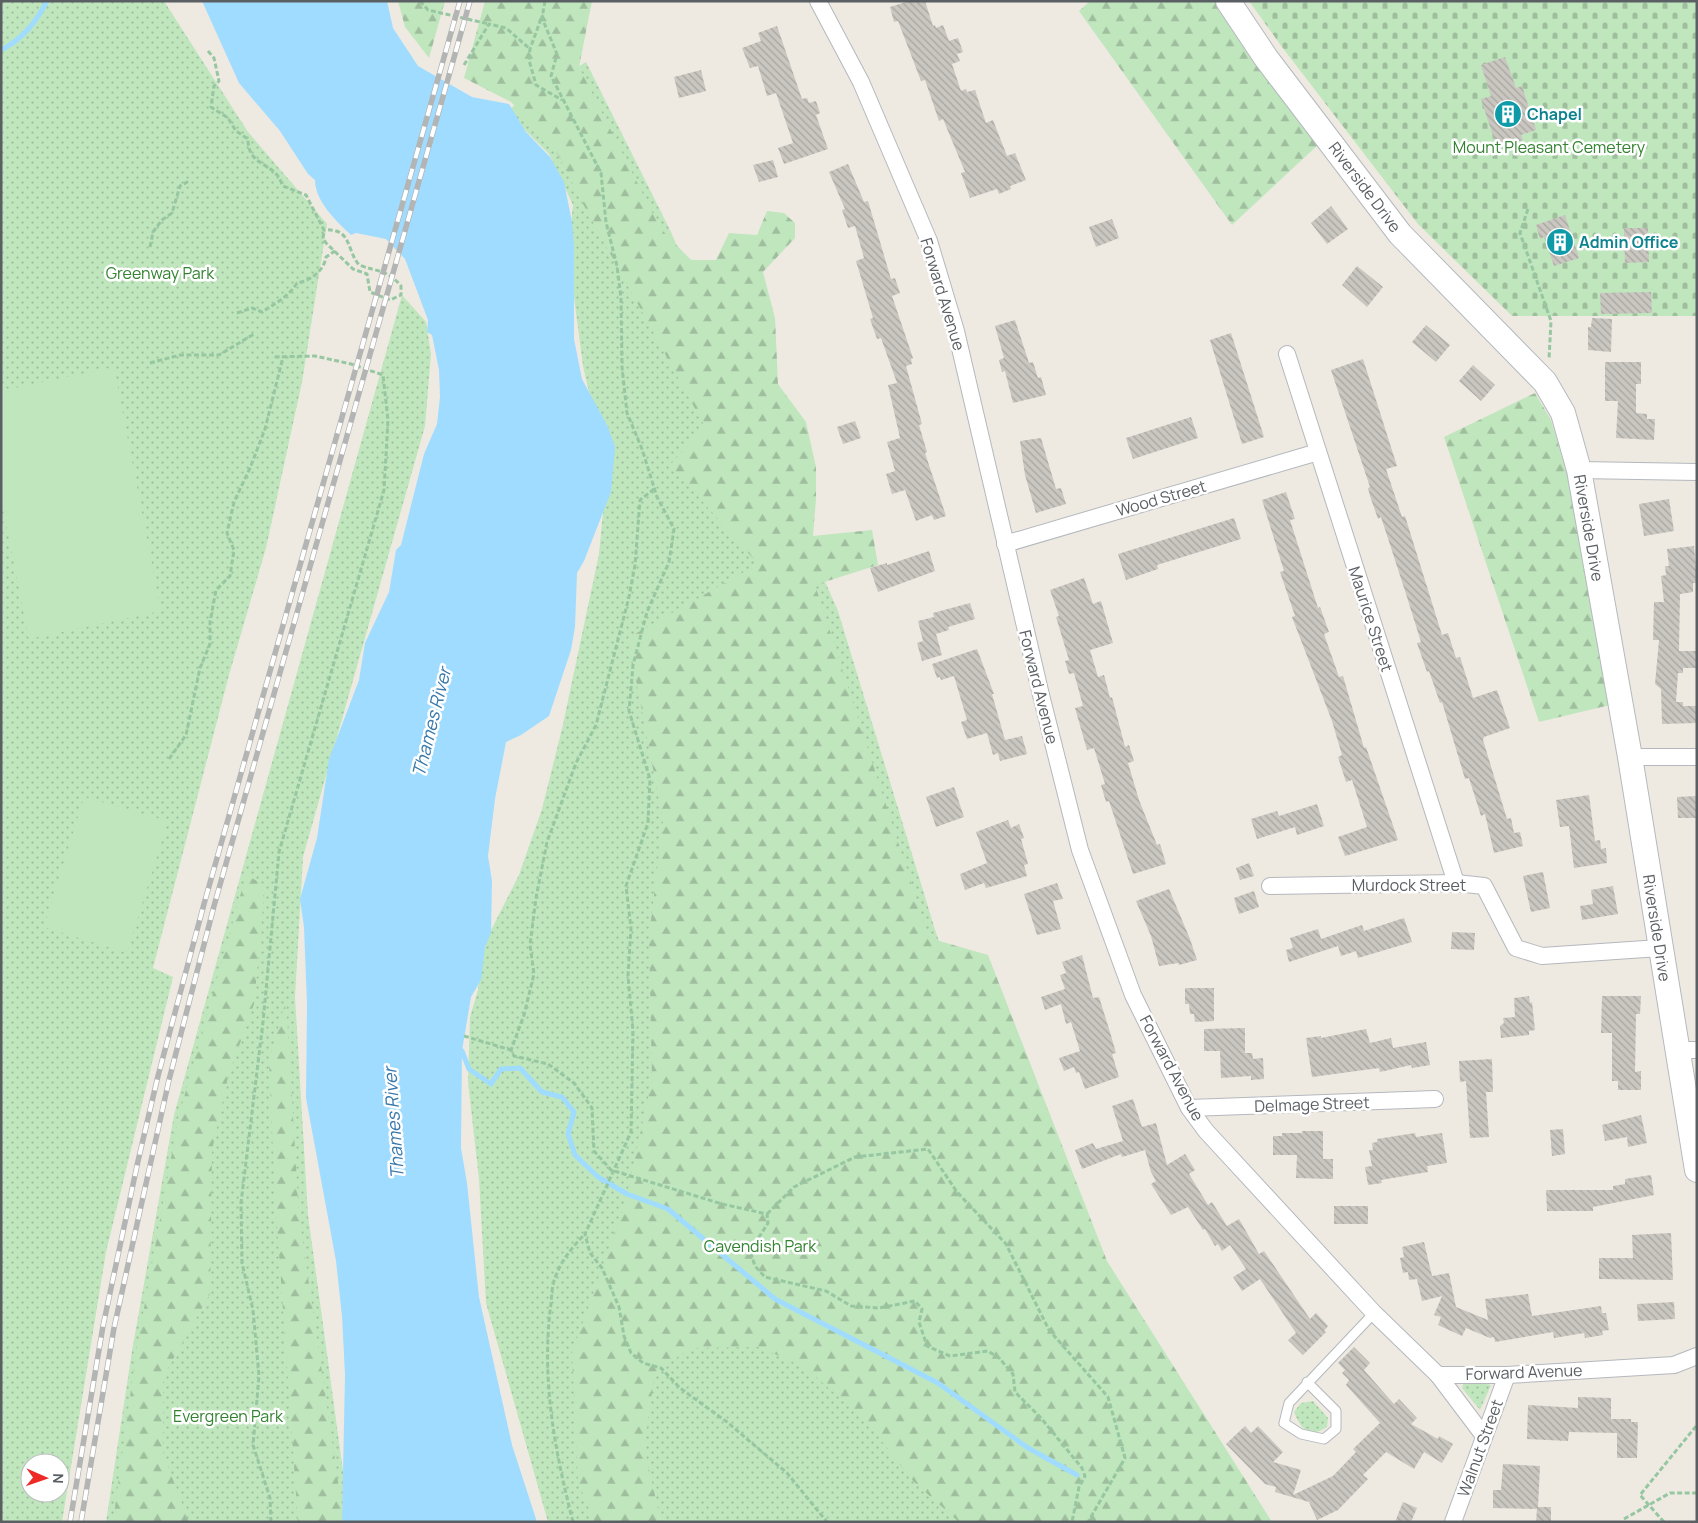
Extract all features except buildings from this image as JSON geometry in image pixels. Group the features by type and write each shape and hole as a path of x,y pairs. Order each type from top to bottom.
{"main road":[{"name":"Riverside Drive","path":"1228,1 1266,58 1400,234 1545,382 1563,414 1579,470 1630,757 1660,948 1687,1050 1697,1170"}],"street":[{"name":"Forward Avenue","path":"818,1 861,82 929,241 956,331 1005,544 1080,850 1133,994 1189,1108 1206,1131 1374,1313 1438,1375 1507,1375 1674,1365 1697,1356"},
{"name":"Maurice Street","path":"1286,354 1456,883"},
{"name":"Wood Street","path":"1005,544 1318,452"},
{"path":"1579,470 1697,472"},
{"path":"1630,757 1697,757"},
{"name":"Murdock Street","path":"1270,886 1456,883 1484,886 1516,948 1542,956 1660,948"},
{"name":"Delmage Street","path":"1189,1108 1435,1099"},
{"path":"1438,1375 1484,1436"},
{"name":"Walnut Street","path":"1453,1522 1507,1375"}],"lane":[{"path":"1307,1382 1336,1411 1336,1429 1324,1439 1301,1434 1284,1423 1289,1403 1307,1382 1374,1313"}],"path":[{"path":"420,1 428,10 506,28 530,50"},
{"path":"545,1 542,18 530,50 529,60 536,85 563,100"},
{"path":"542,18 557,54 550,76 601,173 606,222 617,266 621,298 622,367 627,413 642,449 654,489 674,530 669,562 647,612 633,664 629,711 650,779 648,823 626,886 631,928 628,976 633,1031 631,1132 585,1234 569,1250 554,1279 548,1333 548,1404 562,1478 573,1522"},
{"path":"464,64 489,24"},
{"path":"208,50 214,58 219,81 214,86 211,107 228,118 236,131 248,139 248,146 255,159 278,175 283,186 306,195 324,230 323,238 353,268 366,274 370,292 390,300 401,294 401,286 382,270 358,265 342,232 324,230"},
{"path":"150,247 152,232 162,220 172,213 180,186 188,181"},
{"path":"1528,209 1520,233 1551,322 1549,362 1545,382"},
{"path":"237,313 252,308 262,312 291,292 297,282 304,282 315,276 325,264 326,257 335,251"},
{"path":"150,363 180,355 219,355 254,334"},
{"path":"271,1522 270,1498 253,1445 259,1376 253,1310 242,1263 240,1203 263,1022 279,852 384,490 388,420 383,376 351,364 315,356 272,357"},
{"path":"169,759 186,735 200,668 210,644 210,622 216,590 230,576 234,550 227,533 234,502 250,468 264,429 283,357"},
{"path":"511,1050 524,1015 534,974 530,945 536,898 547,842 576,763 596,726 629,597 635,565 640,500 654,489"},
{"path":"464,1036 511,1050 514,1056 548,1064 574,1083 592,1108 594,1151 613,1173 722,1204 767,1214"},
{"path":"767,1214 794,1187 855,1157 928,1149 957,1192 1006,1244 1049,1330 1108,1397 1125,1458 1088,1522"},
{"path":"767,1214 768,1223 750,1251 755,1266 765,1277 826,1290 851,1306 857,1307 893,1307 915,1301 922,1310 919,1322 927,1346 950,1356 988,1351 999,1358 1013,1374 1015,1392 1041,1418 1082,1468 1085,1476 1080,1487 1072,1522"},
{"path":"585,1234 590,1253 602,1268 619,1307 624,1336 631,1353 643,1363 661,1368 680,1388 727,1422 787,1473 826,1522"},
{"path":"1,1250 1,1268"},
{"path":"1664,1522 1640,1495 1697,1425"},
{"path":"1624,1518 1670,1493 1697,1493"}],"green space":[{"name":"Greenway Park","path":"1,1 164,1 248,132 327,224 302,382 266,548 229,675 153,968 173,977 106,1252 70,1473 70,1453 20,1453 20,1503 65,1503 62,1522 1,1522"},
{"path":"398,1 445,1 429,58 405,27"},
{"name":"Cavendish Park","path":"485,1 592,1 579,67 660,228 691,260 716,260 729,233 757,235 767,211 784,213 795,223 795,238 763,272 775,318 778,384 806,422 816,467 813,536 872,530 878,565 815,585 929,938 988,955 1107,1261 1272,1522 959,1522 913,1481 866,1421 806,1368 759,1347 691,1348 655,1372 644,1447 661,1522 594,1522 578,1481 572,1353 625,1203 652,1080 649,936 663,821 628,638 758,564 670,465 705,427 556,151 511,102 464,78"},
{"path":"1090,1 1217,1 1319,144 1232,225 1079,11"},
{"name":"Mount Pleasant Cemetery","path":"1249,1 1697,1 1697,316 1512,316 1418,224"},
{"name":"Cavendish Park","path":"586,62 670,230 838,611 936,933 1011,1131 1254,1522 548,1522 486,1303 479,1179 468,1082 470,1017 478,990 482,948 519,875 542,809 562,729 599,554 607,471 583,366 568,251 573,205 549,154 506,111"},
{"name":"Evergreen Park","path":"402,295 426,322 431,354 425,426 303,857 295,997 308,1215 350,1522 106,1522 132,1351 174,1115"},
{"path":"114,367 161,611 29,639 1,498 1,391"},
{"path":"1535,393 1551,420 1570,483 1610,705 1539,722 1444,437"},
{"path":"84,797 168,821 127,953 44,927"},
{"path":"246,875 265,885 254,1004 228,1077 212,1150 210,1294 163,1377 163,1453 189,1522 113,1522 136,1353 178,1119"},
{"path":"286,1000 299,1216 344,1522 298,1522 275,1196 269,1061"},
{"path":"1465,1380 1491,1385 1480,1410 1462,1388"},
{"path":"1313,1401 1328,1418 1327,1427 1310,1432 1303,1427 1294,1412 1301,1403"}],"water":[{"name":"Thames River","path":"202,1 387,1 393,28 418,66 472,97 509,104 526,132 550,157 564,182 572,222 574,247 574,339 582,379 608,427 615,447 611,492 584,561 577,573 575,627 571,650 549,716 521,735 506,742 495,799 488,856 492,881 491,933 485,947 481,980 471,997 462,1051 461,1148 467,1183 479,1297 512,1445 537,1522 342,1522 345,1375 342,1316 336,1261 306,1098 307,1004 304,927 300,899 317,838 329,759 359,680 365,643 389,592 396,550 401,545 424,454 437,424 440,397 439,370 432,335 427,332 428,320 405,259 386,239 356,233 351,235 327,210 316,188 315,180 308,174 280,131 239,83"}],"waterway":[{"path":"1,50 16,41 28,29 47,1"},
{"path":"457,1047 462,1051 469,1069 491,1084 501,1069 520,1068 542,1092 562,1097 574,1112 568,1134 575,1155 598,1177 627,1194 668,1209 775,1299 938,1383 1028,1448 1077,1475"}],"railway":[{"path":"70,1522 103,1326 158,1076 204,904 460,1"},
{"path":"81,1522 114,1328 169,1080 214,906 470,1"}],"place":[{"name":"Chapel","path":"1508,114"},
{"name":"Admin Office","path":"1560,242"}]}
